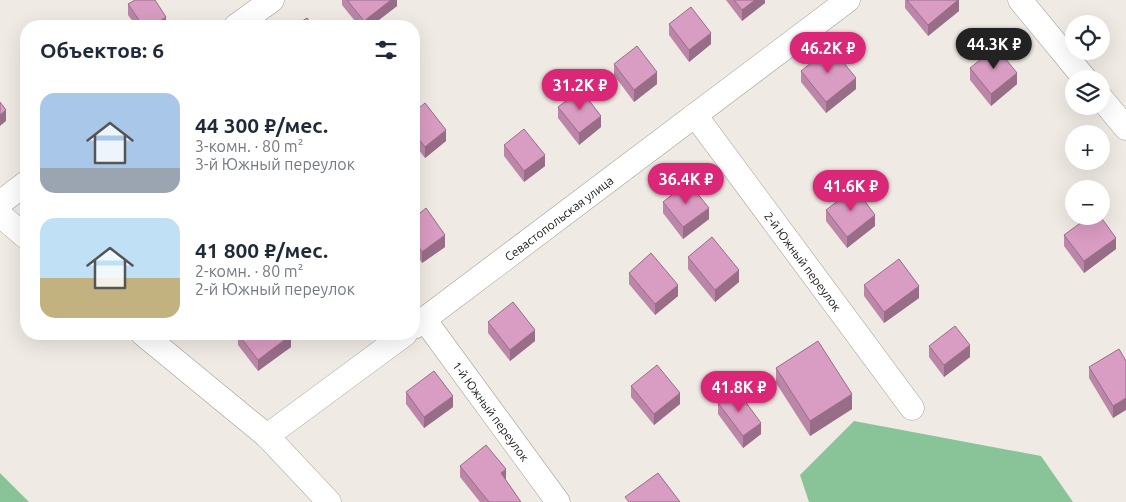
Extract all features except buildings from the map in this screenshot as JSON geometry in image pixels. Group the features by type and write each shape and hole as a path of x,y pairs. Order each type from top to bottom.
{"street":[{"path":"244,20 272,0"},
{"name":"Севастопольская улица","path":"420,322 848,0"},
{"path":"1020,0 1078,70"},
{"path":"1110,109 1126,128"},
{"name":"2-й Южный переулок","path":"695,115 912,408"},
{"path":"0,203 20,188"},
{"path":"0,215 20,232"},
{"name":"1-й Южный переулок","path":"420,324 558,502"},
{"path":"150,340 267,436 329,502"},
{"path":"267,436 397,340"}],"green space":[{"path":"854,421 1041,456 1073,502 809,502 800,475"},
{"path":"0,473 29,502 0,502"}]}
